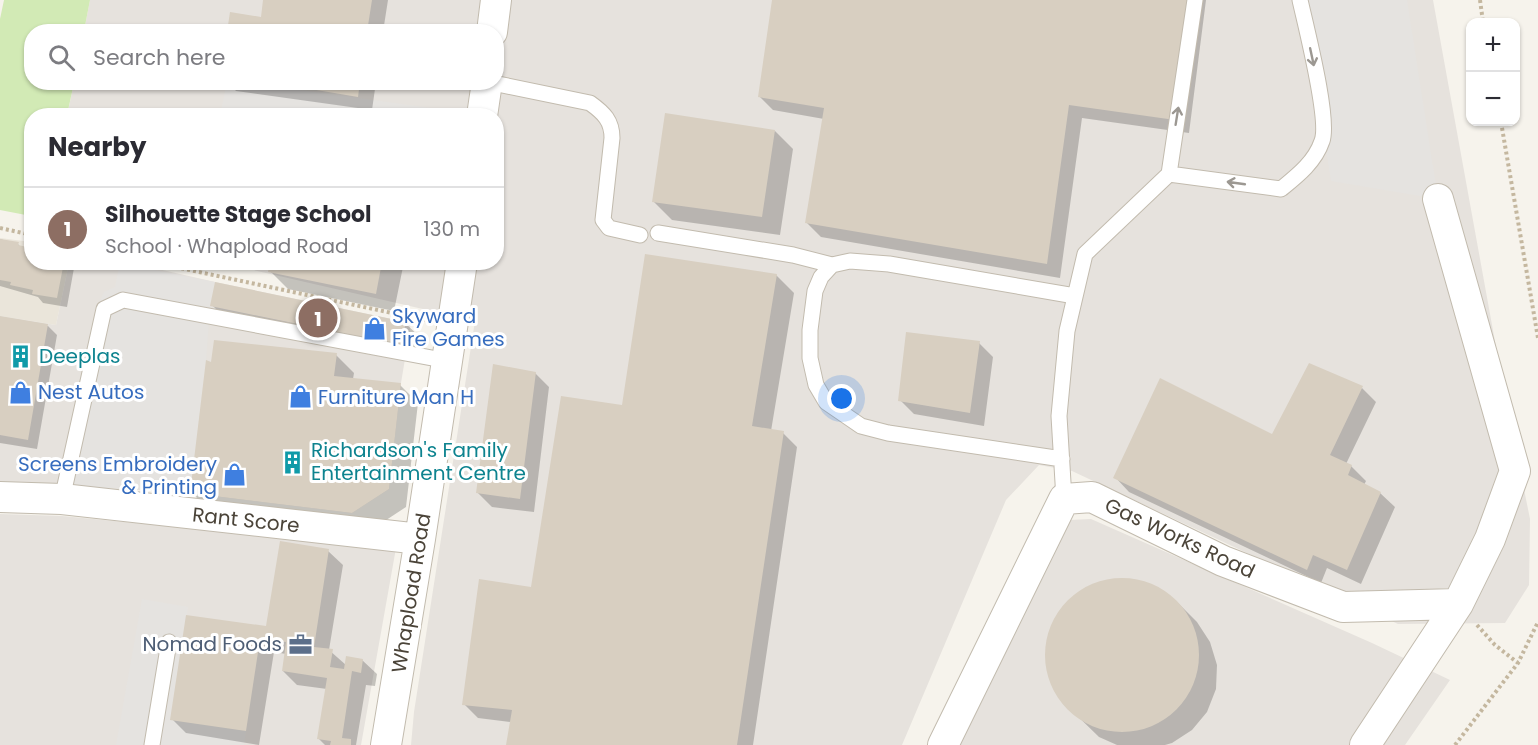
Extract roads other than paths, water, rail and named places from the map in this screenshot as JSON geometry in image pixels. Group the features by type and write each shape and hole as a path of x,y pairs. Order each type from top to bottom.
{"street":[{"path":"493,24 496,0"},
{"path":"483,108 487,90"},
{"path":"1365,745 1458,604 1491,539 1515,471 1438,199"},
{"name":"Whapload Road","path":"386,745 454,327 461,270"},
{"name":"Gas Works Road","path":"1064,499 1092,497 1224,561 1343,607 1458,604"},
{"name":"Rant Score","path":"2,502 62,499 420,539"},
{"path":"943,745 1064,499"}],"lane":[{"path":"1064,499 1059,416 1067,331 1085,254 1169,174 1195,0"},
{"path":"1169,174 1281,189 1305,170 1323,140 1322,106 1300,0"},
{"path":"504,85 590,103 604,114 612,126 612,138 603,220 609,228 640,235"},
{"path":"658,233 793,255 832,265 850,261 889,264 1075,296"},
{"path":"832,265 821,277 815,291 810,330 810,358 816,386 826,402 861,426 888,433 1062,459"},
{"path":"62,499 104,309 123,300 448,361"},
{"path":"152,745 169,642"}],"place":[{"name":"Silhouette Stage School","path":"318,318"},
{"name":"Skyward Fire Games","path":"374,328"},
{"name":"Deeplas","path":"21,356"},
{"name":"Nest Autos","path":"20,392"},
{"name":"Furniture Man H","path":"300,397"},
{"name":"Richardson's Family Entertainment Centre","path":"293,462"},
{"name":"Screens Embroidery & Printing","path":"235,475"},
{"name":"Nomad Foods","path":"300,644"}]}
